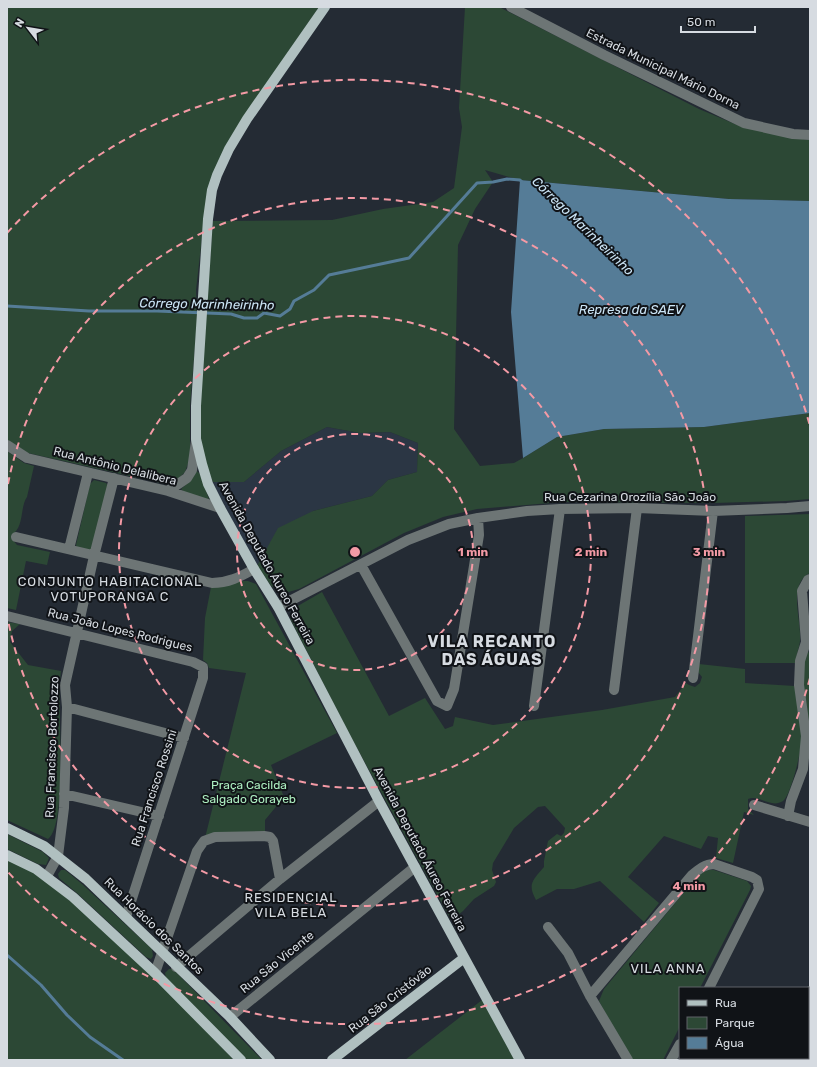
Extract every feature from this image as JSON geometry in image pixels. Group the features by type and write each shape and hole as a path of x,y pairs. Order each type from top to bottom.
{"main road":[{"name":"Avenida Deputado Áureo Ferreira","path":"324,8 247,119 229,149 217,175 210,202 196,406 196,439 208,484 220,508 254,569 278,607 379,801 520,1060"},
{"name":"Rua Horácio dos Santos","path":"7,828 44,846 86,879 176,967 230,1017 270,1060"},
{"path":"7,855 47,876 101,922 241,1060"},
{"name":"Rua São Cristóvão","path":"332,1060 464,958"}],"street":[{"name":"Estrada Municipal Mário Dorna","path":"511,7 604,55 744,123 793,134 810,135"},
{"path":"168,491 187,478 192,470 196,439"},
{"name":"Rua Antônio Delalibera","path":"7,445 27,458 168,491 220,508"},
{"path":"69,549 88,473"},
{"name":"Rua Francisco Bortolozzo","path":"47,876 58,856 64,794 67,707 65,685 76,632 114,478"},
{"name":"Rua Cezarina Orozília São João","path":"278,607 408,540 449,524 478,518 526,510 637,508 713,511 810,506"},
{"path":"614,690 637,508"},
{"path":"534,706 560,509"},
{"path":"693,678 713,511"},
{"path":"361,565 437,701 447,706 454,689 479,535 478,518"},
{"path":"16,537 212,583 223,583 238,578 254,569"},
{"path":"788,816 791,801 806,769 806,736 799,685 800,661 808,643 802,596 802,591 807,582"},
{"name":"Rua João Lopes Rodrigues","path":"7,616 193,662 202,667"},
{"name":"Rua Francisco Rossini","path":"126,917 203,678 202,667"},
{"path":"67,707 184,738"},
{"path":"64,794 159,816"},
{"path":"176,967 280,880 379,801"},
{"path":"754,805 810,822"},
{"path":"155,974 197,851 204,841 215,837 270,837 273,841 280,880"},
{"path":"590,996 692,875 703,866 714,864 752,877 756,880 759,889 710,987"},
{"name":"Rua São Vicente","path":"230,1017 415,867"},
{"path":"548,927 568,953 590,996 628,1060"},
{"path":"671,1060 679,1047"}],"shaded area":[{"path":"327,427 360,433 390,432 418,443 417,472 388,480 372,496 313,511 257,566 224,507 213,482 244,482 281,451"}],"green space":[{"path":"7,7 319,7 244,116 206,202 196,290 197,323 190,406 190,458 185,472 177,480 165,484 28,453 7,440"},
{"path":"465,7 499,7 699,109 742,127 810,140 810,201 729,199 520,180 485,170 493,182 475,209 458,245 454,429 480,466 514,463 557,437 604,429 704,427 810,413 810,499 714,503 562,502 477,509 443,517 404,533 299,589 285,593 271,586 257,566 278,528 313,511 372,496 388,480 417,472 418,443 390,432 360,433 327,427 281,451 244,482 213,482 204,462 199,407 213,221 332,220 383,209 433,202 454,188 462,127 459,108"},
{"path":"7,451 24,463 34,466 27,497 23,506 21,521 14,533 13,540 17,545 50,552 47,565 26,561 16,610 7,608"},
{"path":"197,471 200,474 210,502 185,493 181,489 190,481"},
{"path":"94,480 106,483 108,486 92,548 89,551 77,548 76,545 90,484"},
{"path":"810,514 810,573 803,578 799,585 797,594 800,641 796,663 745,663 745,516"},
{"name":"Praça Cacilda Salgado Gorayeb","path":"238,581 248,581 256,584 337,733 271,765 284,797 265,820 265,832 205,838 246,673 209,668 207,663 203,660 205,618 211,587"},
{"path":"322,592 389,716 425,698 445,729 453,726 455,717 493,725 602,710 675,697 686,683 695,687 700,683 702,677 698,672 699,664 745,669 745,683 795,686 801,722 802,740 793,781 786,797 779,803 770,803 756,798 748,799 748,809 754,815 744,812 733,863 716,858 718,838 708,836 701,849 664,836 628,877 659,903 644,922 600,881 574,889 557,889 536,900 533,895 532,882 544,867 548,841 557,834 561,836 564,833 565,828 545,806 538,807 514,828 493,863 492,870 496,882 494,886 474,899 453,919 450,918 346,728 290,618 296,607"},
{"path":"7,622 20,624 12,631 10,642 28,665 61,671 60,787 58,810 54,828 48,839 7,820"},
{"path":"810,651 810,760 808,757 802,663 806,654"},
{"path":"7,834 43,852 49,858 46,865 38,864 7,849"},
{"path":"7,860 34,872 70,900 153,976 234,1060 7,1060"},
{"path":"61,870 65,870 82,884 152,949 153,956 151,959 146,957 59,878 58,874"},
{"path":"714,870 747,881 751,886 750,890 701,987 679,987 679,1028 663,1060 631,1060 599,1001 604,989 702,872"},
{"path":"169,969 173,969 262,1060 247,1060 166,978 165,973"},
{"path":"482,1000 515,1060 405,1060"}],"water":[{"name":"Represa da SAEV","path":"520,180 729,199 810,201 810,413 704,427 604,429 557,437 523,458 511,312"}],"waterway":[{"name":"Córrego Marinheirinho","path":"7,306 89,311 157,311 231,314 244,318 257,318 264,313 280,316 290,309 294,301 314,290 329,275 409,258 477,183 507,179 520,180 522,182"},
{"path":"7,955 41,985 67,1015 90,1037 123,1060"}],"district":[{"name":"CONJUNTO HABITACIONAL VOTUPORANGA C","path":"110,588"},
{"name":"VILA RECANTO DAS ÁGUAS","path":"492,650"},
{"name":"RESIDENCIAL VILA BELA","path":"291,904"},
{"name":"VILA ANNA","path":"668,968"}]}
